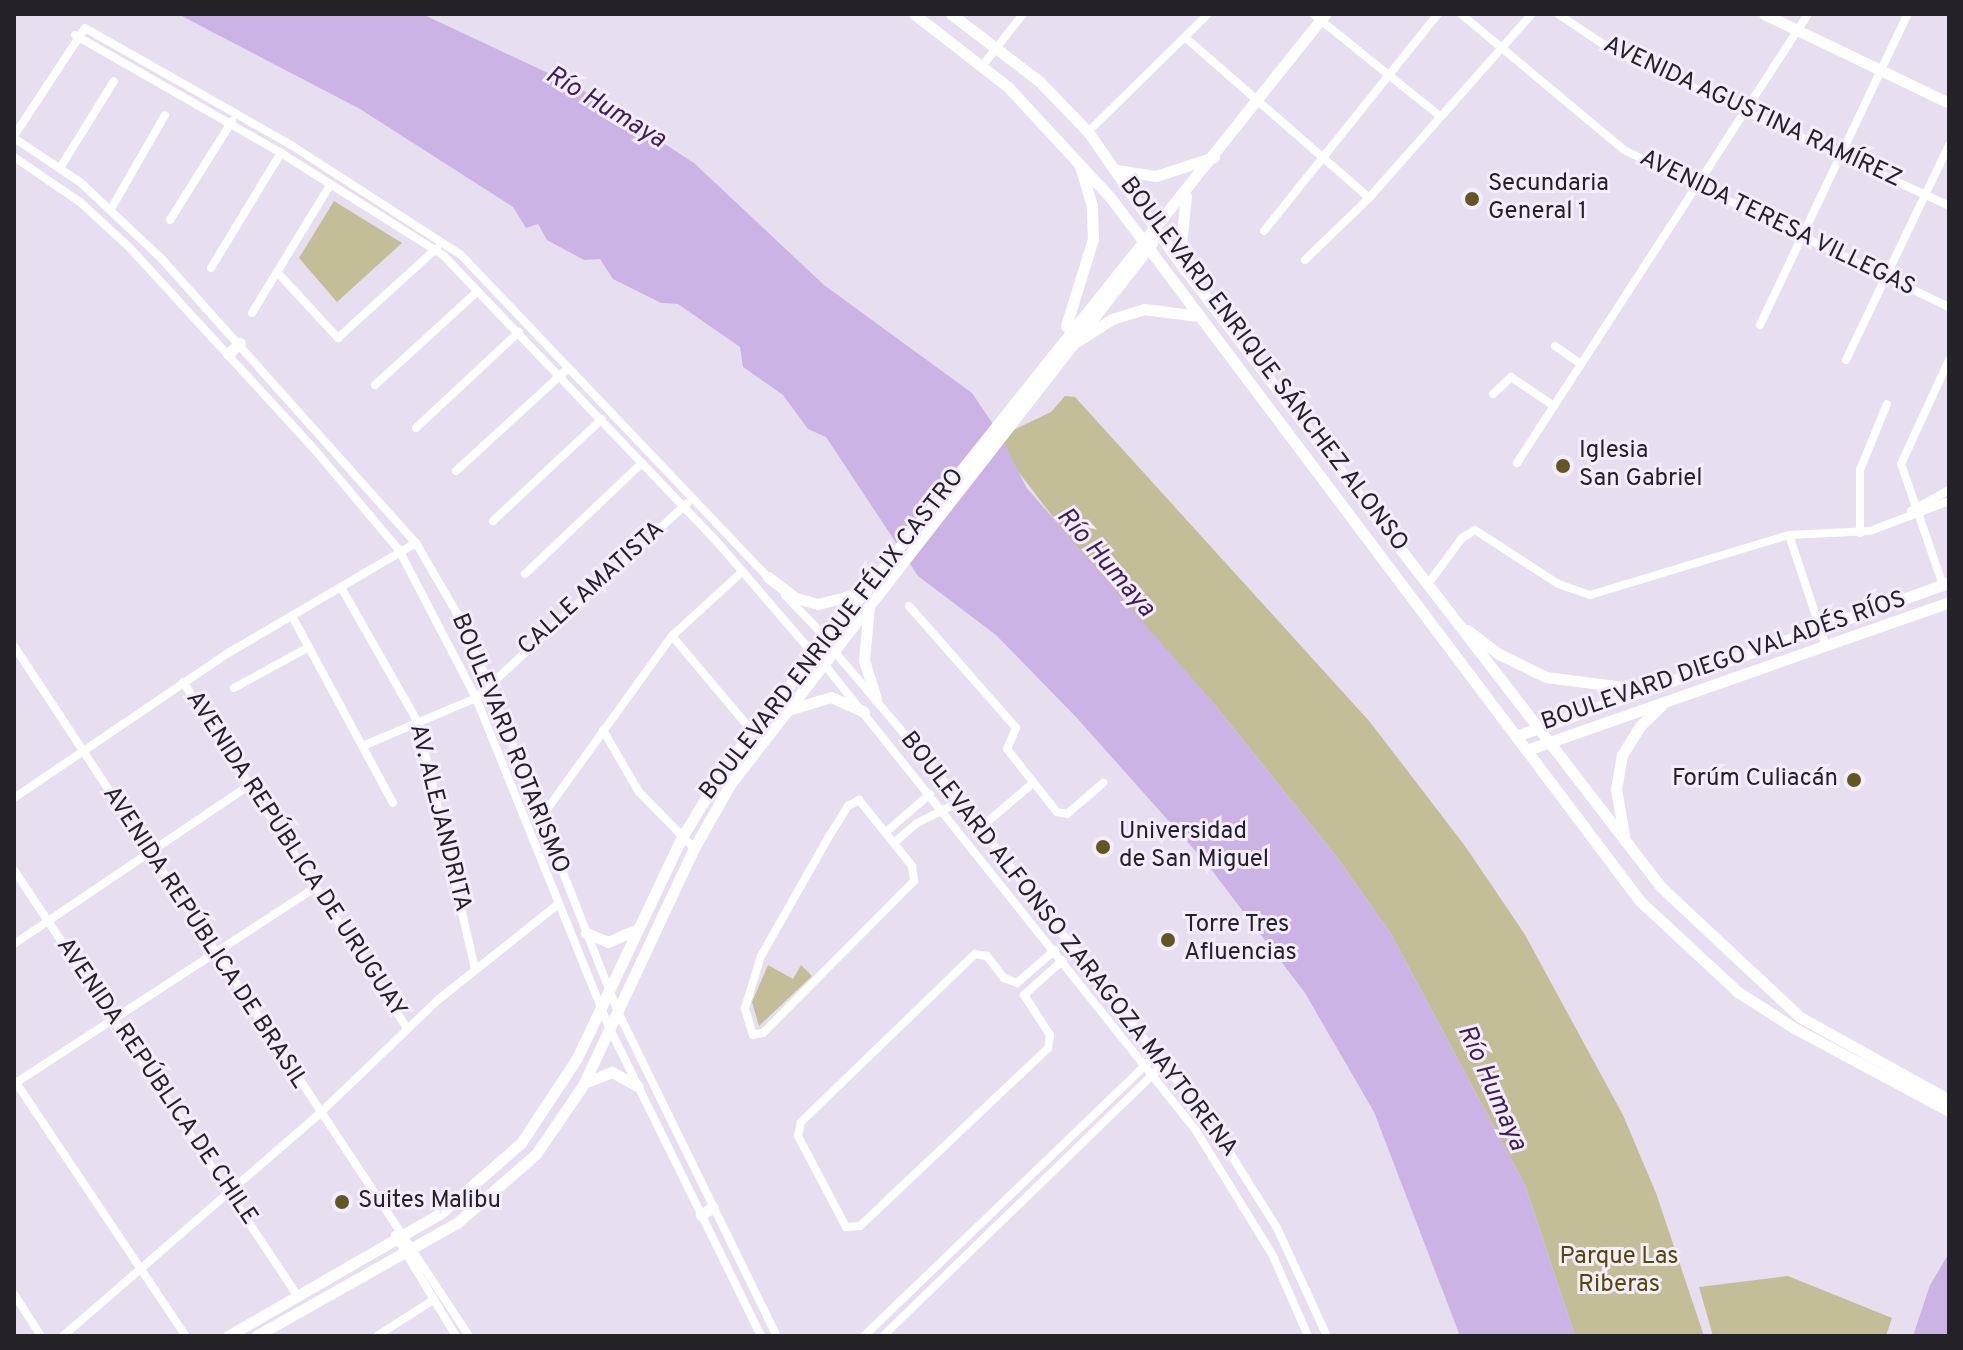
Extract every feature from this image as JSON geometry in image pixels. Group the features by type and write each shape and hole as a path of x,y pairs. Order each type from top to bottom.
{"main road":[{"name":"BOULEVARD ENRIQUE SÁNCHEZ ALONSO","path":"914,14 983,65 1077,157 1516,736"},
{"name":"BOULEVARD ENRIQUE SÁNCHEZ ALONSO","path":"951,14 997,46 1088,132 1179,262 1626,846 1692,919 1776,998 1894,1077"},
{"path":"1764,14 1949,103"},
{"path":"1156,230 1259,101 1320,16"},
{"path":"1064,344 1093,239 1089,191 1077,157"},
{"path":"1116,170 1156,176 1215,157"},
{"path":"1179,262 1179,224 1187,192"},
{"name":"BOULEVARD ENRIQUE FÉLIX CASTRO","path":"256,1336 458,1222 511,1180 553,1133 583,1085 694,848 731,783 886,573 1156,230"},
{"path":"1064,344 1127,313 1159,309 1199,316"},
{"path":"228,354 240,343"},
{"path":"768,577 796,598 818,604 868,598 864,660 876,699"},
{"name":"BOULEVARD DIEGO VALADÉS RÍOS","path":"1894,1077 1794,1028 1707,968 1623,882 1516,736 1822,624 1946,584"},
{"name":"BOULEVARD DIEGO VALADÉS RÍOS","path":"1527,750 1830,641 1949,602"},
{"path":"1452,617 1487,647 1546,677 1648,689"},
{"name":"BOULEVARD ENRIQUE FÉLIX CASTRO","path":"228,1336 475,1188 521,1143 557,1092 681,839 752,731 820,660"},
{"path":"784,712 831,697 864,712"},
{"path":"1626,846 1616,789 1622,755 1640,726 1666,702"},
{"path":"586,933 616,942 637,928"},
{"path":"583,1085 612,1072 637,1086"},
{"path":"1894,1077 1949,1100"},
{"path":"1894,1077 1949,1111"},
{"path":"701,1215 713,1207"}],"street":[{"path":"983,65 1023,14"},
{"path":"1088,132 1187,39 1208,14"},
{"path":"1264,231 1438,14"},
{"name":"AVENIDA TERESA VILLEGAS","path":"1461,14 1609,139 1696,189 1949,307"},
{"path":"1305,260 1369,198 1532,14"},
{"name":"AVENIDA AGUSTINA RAMÍREZ","path":"1558,14 1612,50 1949,206"},
{"path":"1517,463 1800,31 1808,14"},
{"path":"1760,325 1908,14"},
{"path":"1320,16 1441,117"},
{"name":"BOULEVARD ALFONSO ZARAGOZA MAYTORENA","path":"1308,1336 1273,1256 1213,1154 1146,1064 820,660 743,571 561,375 435,250 330,185 232,121 85,28 75,35 232,121 291,145 443,241 693,497 876,699 1158,1053 1238,1163 1287,1248 1327,1336"},
{"path":"14,137 75,35"},
{"path":"1187,39 1369,198"},
{"path":"60,168 114,81"},
{"path":"111,209 165,115"},
{"path":"170,220 232,121"},
{"name":"BOULEVARD ROTARISMO","path":"14,137 60,168 111,209 240,343 416,543 459,617 488,682 618,1012 777,1336"},
{"path":"1846,360 1949,145"},
{"path":"211,268 281,153"},
{"name":"BOULEVARD ROTARISMO","path":"14,157 92,212 228,354 399,550 476,698 557,905 610,1029 761,1336"},
{"path":"252,313 330,185"},
{"path":"277,272 338,338 443,241"},
{"path":"375,385 478,291"},
{"path":"416,428 519,332"},
{"path":"1555,346 1581,364"},
{"path":"1946,584 1902,470 1903,456 1949,360"},
{"path":"456,471 568,368"},
{"path":"1493,394 1511,377 1554,406"},
{"path":"1860,533 1860,470 1887,404"},
{"path":"493,521 602,419"},
{"path":"525,574 642,463"},
{"path":"1428,584 1462,538 1475,530 1580,593 1602,594 1789,535 1860,533 1907,516 1949,490"},
{"name":"CALLE AMATISTA","path":"476,698 488,682 693,497"},
{"path":"1916,511 1949,501"},
{"path":"1789,535 1830,641"},
{"path":"14,798 183,682 342,589 399,550 416,543"},
{"path":"540,819 672,636 743,571"},
{"name":"AV. ALEJANDRITA","path":"342,589 418,722 475,969"},
{"path":"909,606 1016,728 1007,749 1033,783 1064,814 1103,783"},
{"path":"293,618 365,745 393,803"},
{"path":"672,636 752,731"},
{"name":"AVENIDA REPÚBLICA DE BRASIL","path":"14,646 398,1235 456,1336"},
{"path":"234,688 309,647"},
{"name":"AVENIDA REPÚBLICA DE URUGUAY","path":"183,682 407,1028"},
{"path":"365,745 476,698"},
{"path":"603,730 622,770 681,839 694,848"},
{"path":"980,828 1033,783"},
{"path":"14,944 250,785"},
{"path":"886,832 930,794"},
{"path":"859,800 894,843 915,871 914,881 763,1033 753,1035 745,1008 754,972 841,816 859,800"},
{"path":"894,843 917,823 959,802"},
{"path":"909,813 917,823"},
{"name":"AVENIDA REPÚBLICA DE CHILE","path":"14,870 232,1192 297,1295"},
{"path":"186,1336 15,1083 315,888"},
{"path":"63,1336 318,1115 407,1028 475,969 557,905"},
{"path":"1055,950 1017,983 1004,978 987,956 975,954 801,1122 798,1136 846,1227 860,1226 1048,1048 1050,1035 1024,995 1063,960"},
{"path":"864,1336 1158,1053"},
{"path":"883,1336 1165,1063"},
{"path":"1273,1256 1287,1248"},
{"name":"AVENIDA REPÚBLICA DE BRASIL","path":"407,1252 469,1336"},
{"path":"14,1294 41,1336"},
{"path":"377,1336 433,1300"}],"green space":[{"path":"334,201 402,243 337,302 299,258"},
{"name":"Parque Las Riberas","path":"1065,396 1075,397 1370,722 1465,846 1524,933 1623,1115 1656,1193 1704,1336 1575,1336 1525,1185 1391,934 1336,856 1215,705 1084,558 1008,458 1001,436 1051,412"},
{"path":"768,965 793,979 801,965 812,976 759,1026 752,1002"},
{"path":"1788,1276 1892,1318 1886,1336 1713,1336 1699,1287"}],"water":[{"name":"Río Humaya","path":"178,14 422,14 576,86 694,163 824,285 972,393 1001,436 1026,487 1215,705 1336,856 1391,934 1525,1185 1575,1336 1460,1336 1374,1112 1305,993 1207,864 1076,717 996,635 918,576 826,437 808,429 783,395 743,367 740,347 678,304 661,303 613,279 600,259 584,260 547,240 538,224 526,228 513,207 360,109"},
{"path":"1949,1253 1949,1336 1913,1336 1930,1285"}],"place":[{"name":"Secundaria General 1","path":"1472,199"},
{"name":"Iglesia San Gabriel","path":"1563,466"},
{"name":"Forúm Culiacán","path":"1854,780"},
{"name":"Universidad de San Miguel","path":"1103,847"},
{"name":"Torre Tres Afluencias","path":"1168,940"},
{"name":"Suites Malibu","path":"342,1202"}]}
